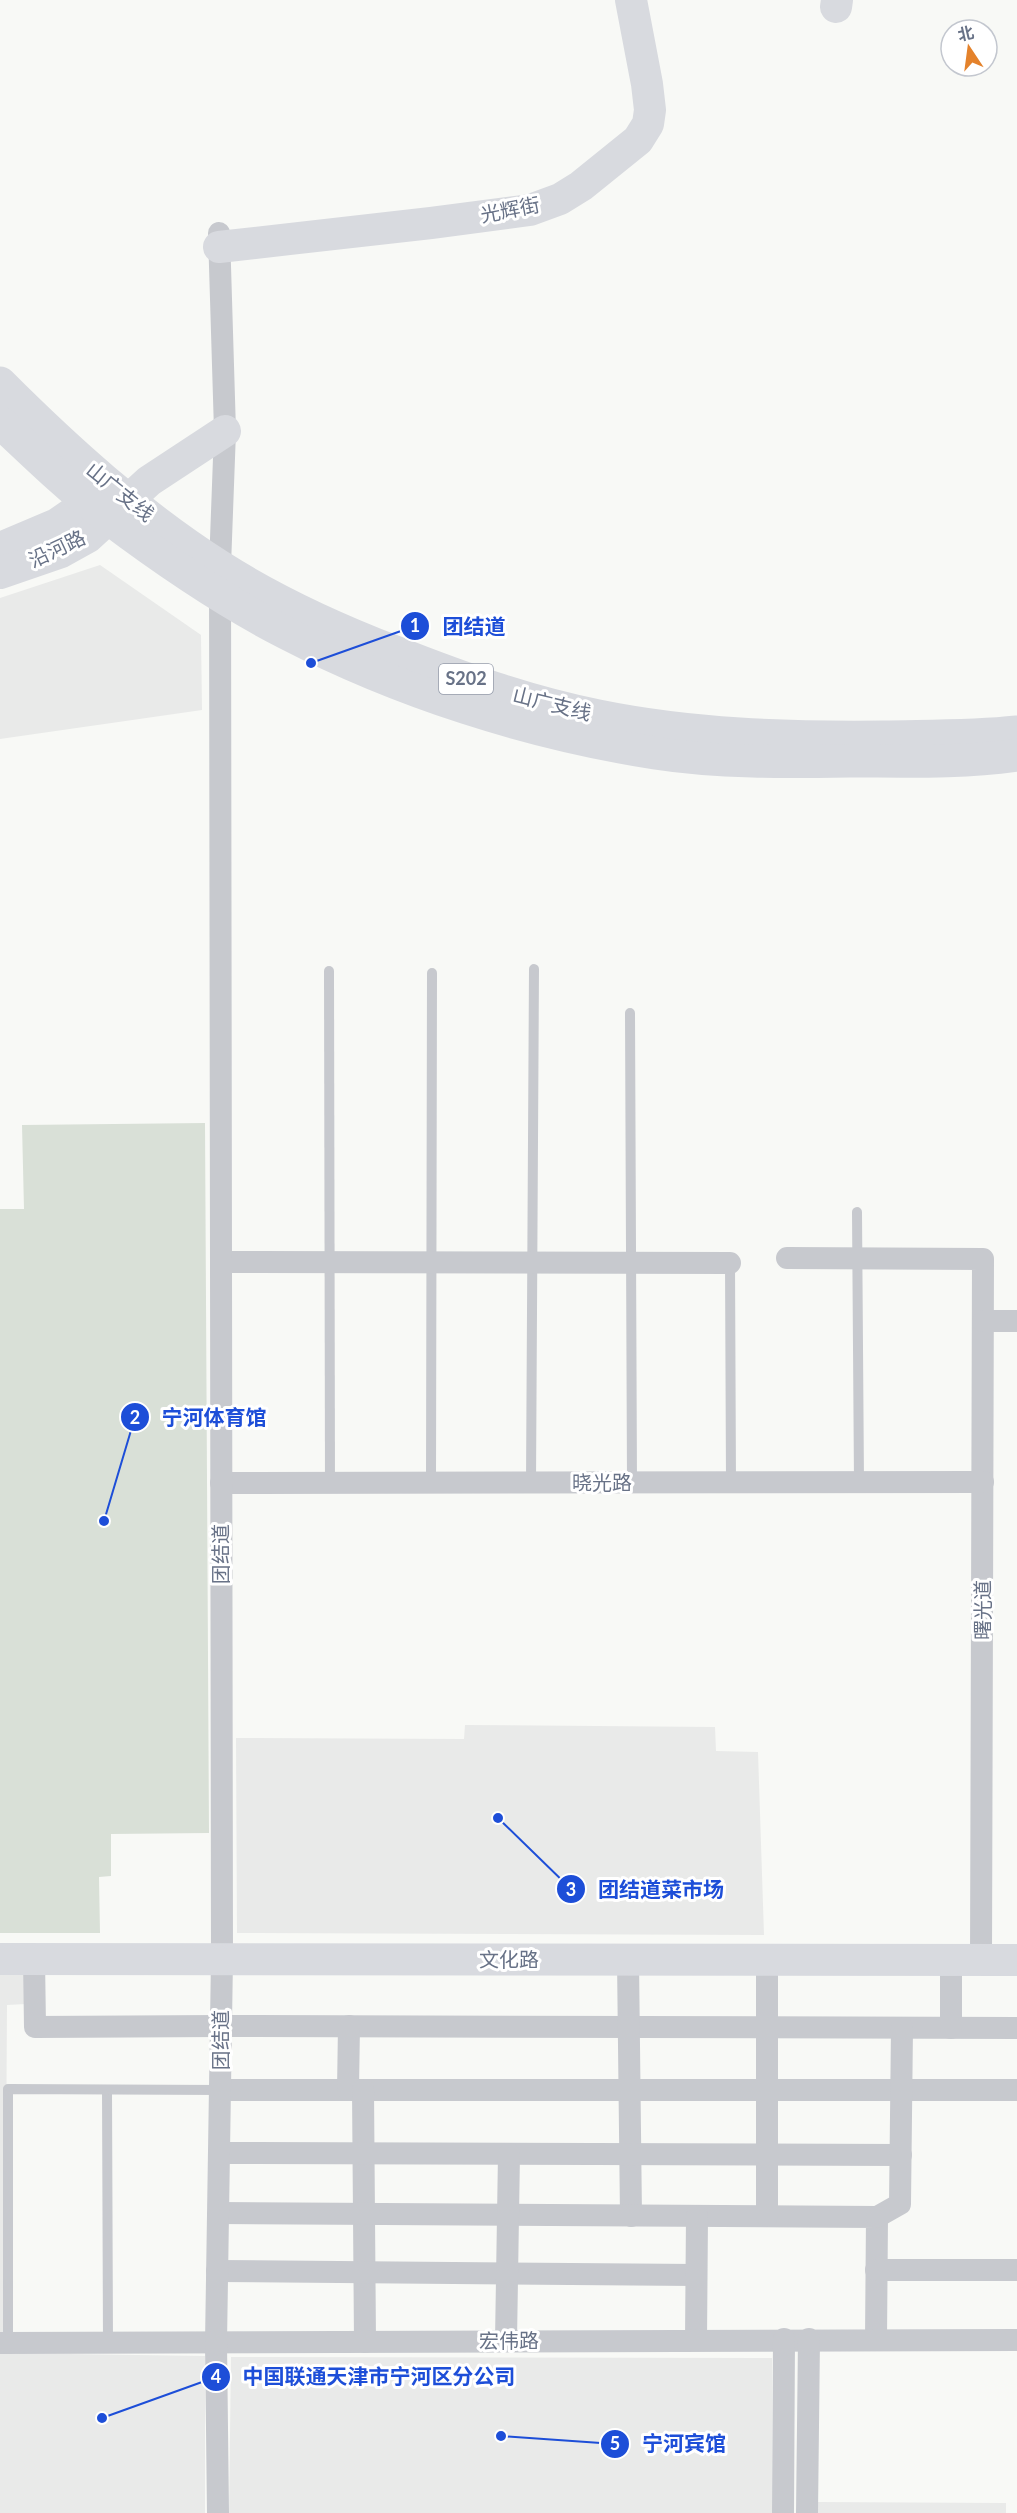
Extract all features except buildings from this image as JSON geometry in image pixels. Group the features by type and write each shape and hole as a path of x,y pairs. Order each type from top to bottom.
{"main road":[{"name":"山广支线","path":"0,383 56,439 109,502"},
{"name":"山广支线","path":"0,422 220,580 284,633 356,667 501,718 578,738 657,753 752,761 928,761 1017,755"},
{"name":"山广支线","path":"220,580 384,648 497,690 597,716 651,725 762,735 835,737 1017,732"}],"street":[{"name":"光辉街","path":"219,240 511,201 540,194 558,186 626,134 635,121 638,104 635,77 620,0"},
{"name":"光辉街","path":"219,240 431,223 530,210 560,199 581,186 638,140 648,124 650,110 647,84 631,0"},
{"name":"团结道","path":"218,2513 216,2343 222,1959 220,580 224,423 219,240"},
{"path":"109,502 149,481 224,423"},
{"name":"沿河路","path":"0,548 109,502"},
{"name":"沿河路","path":"0,573 61,552 88,537 109,502"},
{"path":"787,1258 857,1258"},
{"name":"曙光道","path":"857,1258 983,1259 983,1482 966,1960 951,2028"},
{"path":"221,1262 730,1263"},
{"path":"983,1321 1017,1321"},
{"name":"晓光路","path":"221,1483 983,1482"},
{"name":"文化路","path":"0,1959 1017,1960"},
{"path":"34,1959 35,2027 1017,2028"},
{"path":"628,1960 631,2216"},
{"path":"767,1960 767,2216"},
{"path":"349,2026 364,2153 365,2342"},
{"path":"219,2213 877,2217 900,2204 902,2028"},
{"path":"221,2090 1017,2090"},
{"path":"220,2153 901,2155"},
{"path":"506,2341 509,2154"},
{"path":"696,2340 697,2216"},
{"path":"876,2339 877,2217"},
{"path":"876,2270 1017,2270"},
{"path":"218,2271 696,2275"},
{"path":"783,2513 784,2339"},
{"path":"807,2513 809,2339"},
{"name":"宏伟路","path":"4,2343 1017,2340"}],"lane":[{"path":"531,1483 534,969"},
{"path":"329,971 330,1483"},
{"path":"431,1483 432,973"},
{"path":"630,1013 632,1482"},
{"path":"857,1212 859,1482"},
{"path":"730,1263 731,1482"},
{"path":"4,2343 8,2089 221,2090"},
{"path":"107,2090 108,2343"}],"shaded area":[{"path":"100,565 201,635 202,710 0,739 0,598"},
{"path":"205,1123 209,1833 111,1834 111,1876 99,1877 100,1933 0,1933 0,1209 24,1209 22,1125"},
{"path":"465,1725 715,1727 716,1751 758,1752 764,1935 237,1933 236,1738 464,1739"},
{"path":"0,1971 26,1971 26,2004 7,2005 5,2332 0,2332"},
{"path":"0,2353 205,2356 205,2513 0,2513"},
{"path":"231,2357 772,2358 772,2513 229,2513"},
{"path":"818,2502 1006,2503 1006,2513 818,2513"}],"place":[{"name":"团结道","path":"311,663"},
{"name":"宁河体育馆","path":"104,1521"},
{"name":"团结道菜市场","path":"498,1818"},
{"name":"中国联通天津市宁河区分公司","path":"102,2418"},
{"name":"宁河宾馆","path":"501,2436"}]}
